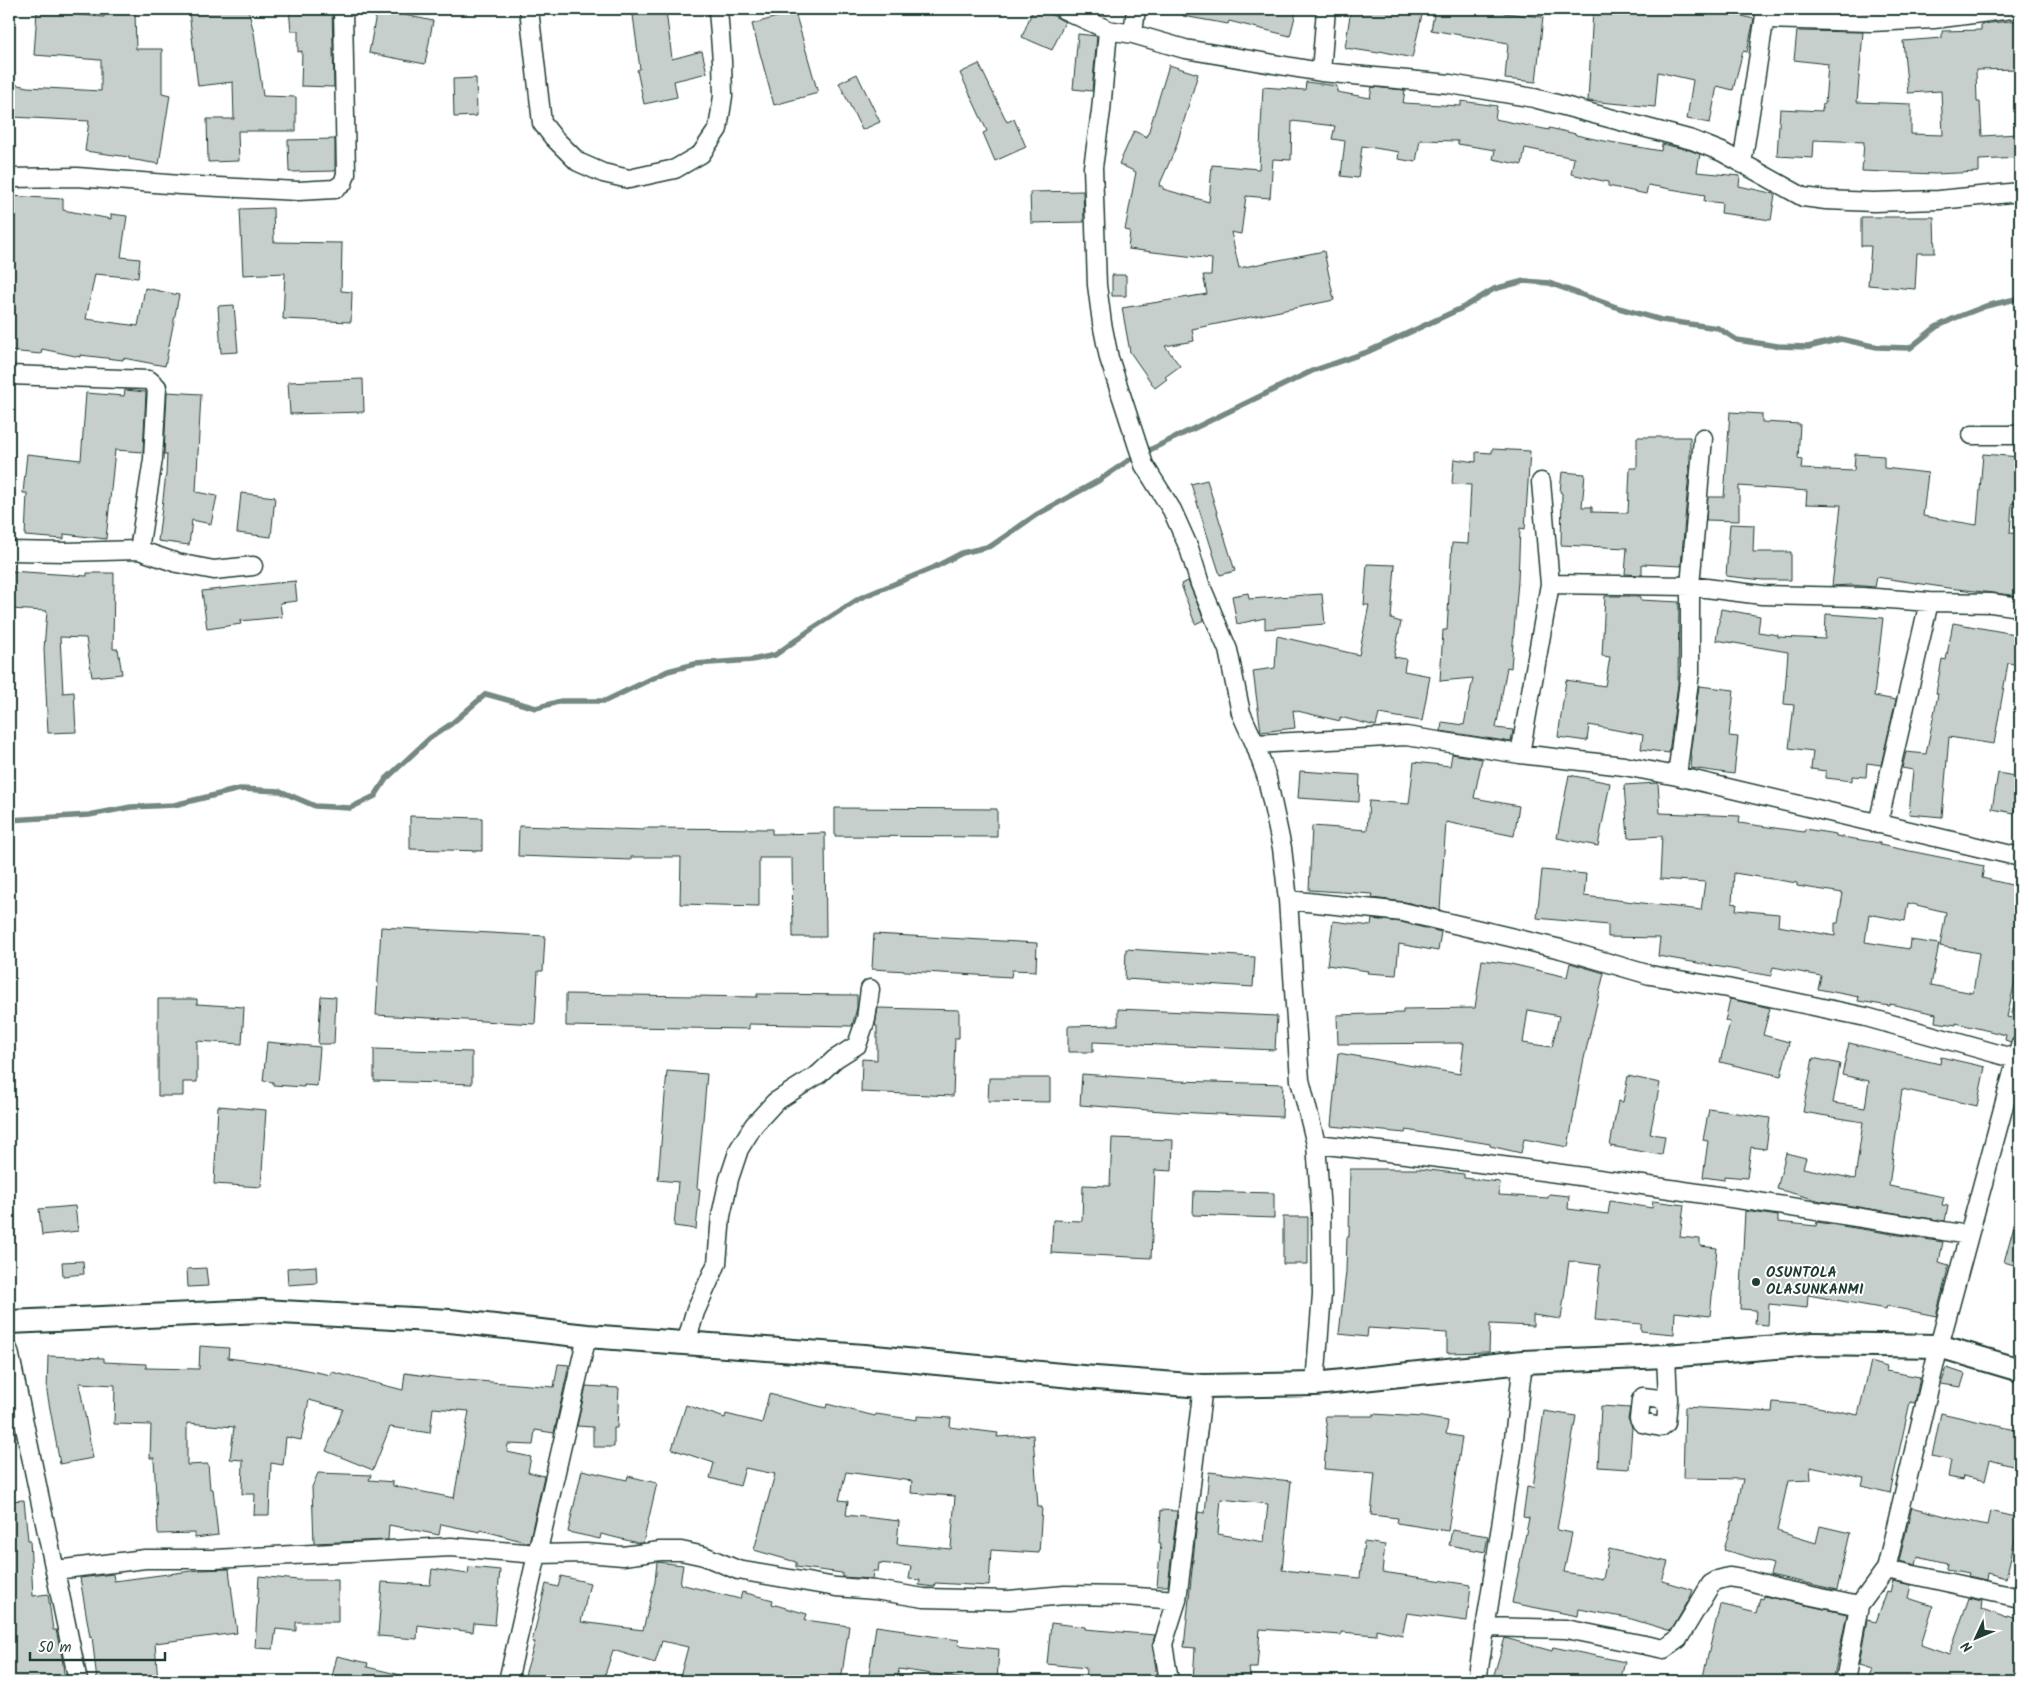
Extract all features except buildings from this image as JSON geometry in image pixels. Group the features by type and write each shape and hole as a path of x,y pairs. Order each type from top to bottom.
{"main road":[{"path":"9,1322 262,1311 450,1321 587,1336 864,1356 1082,1377 1203,1386 1315,1384 1523,1362 1666,1356 1814,1344 1939,1346 2020,1370"}],"street":[{"path":"9,178 78,177 180,185 298,191 335,189 342,183 346,174 343,9"},
{"path":"529,9 542,122 553,138 578,162 603,173 629,179 674,169 701,154 718,129 723,96 718,9"},
{"path":"1063,9 1108,30 1133,34 1185,48 1321,72 1450,84 1534,98 1692,140 1722,152 1803,197 1873,202 1939,200 2020,192"},
{"path":"1133,34 1136,9"},
{"path":"1321,72 1326,9"},
{"path":"1742,164 1766,14 1880,21 1934,19 2012,9"},
{"path":"1108,30 1101,110 1093,167 1097,285 1102,323 1109,358 1144,465 1172,510 1189,548 1200,584 1228,650 1241,713 1267,778 1282,848 1288,900 1300,1080 1316,1144 1321,1212 1322,1294 1315,1384"},
{"path":"9,375 149,380 157,387 153,459 139,550"},
{"path":"1972,435 2020,435"},
{"path":"1677,776 1690,673 1690,586 1703,438"},
{"path":"1520,754 1550,584 1541,482"},
{"path":"9,551 139,550 177,563 214,570 254,566"},
{"path":"1550,584 1690,586 1762,595 1862,596 1929,602 1991,603 2020,607"},
{"path":"1878,824 1929,602"},
{"path":"1255,744 1406,736 1520,754 1624,766 1677,776 2020,856"},
{"path":"1288,900 1403,912 1561,949 1650,975 1727,988 1866,1016 2018,1053 1939,1346 1886,1569 1859,1606 1845,1681"},
{"path":"686,1343 695,1312 717,1263 721,1216 729,1178 740,1149 754,1126 776,1102 819,1074 835,1059 856,1045 866,1019 870,989"},
{"path":"1316,1144 1432,1156 1546,1173 1693,1191 1968,1235"},
{"path":"508,1681 587,1336"},
{"path":"9,1351 78,1681"},
{"path":"1666,1356 1668,1400"},
{"path":"1477,1681 1512,1455 1523,1362"},
{"path":"1170,1681 1163,1644 1177,1600 1203,1386"},
{"path":"56,1570 145,1559 215,1559 451,1547 538,1554 586,1553 622,1556 660,1551 681,1551 704,1556 738,1570 836,1587 875,1590 924,1598 1009,1600 1065,1595 1124,1596 1177,1600"},
{"path":"1886,1569 2020,1598"},
{"path":"1485,1627 1566,1629 1664,1650 1678,1639 1711,1584 1718,1580 1729,1578 1742,1579 1859,1606"}],"waterway":[{"path":"9,820 89,815 131,807 174,805 240,789 280,791 315,806 350,808 375,796 386,779 430,738 451,724 486,694 536,708 561,701 605,701 668,671 695,664 752,660 775,655 860,598 933,568 962,553 991,546 1036,515 1098,481 1129,460 1312,371 1367,352 1464,307 1494,289 1524,281 1549,283 1619,308 1661,320 1718,328 1737,340 1778,346 1808,347 1841,339 1877,347 1910,348 1936,327 1955,318 1986,306 2020,298"}],"place":[{"name":"OSUNTOLA OLASUNKANMI","path":"1756,1282"}]}
